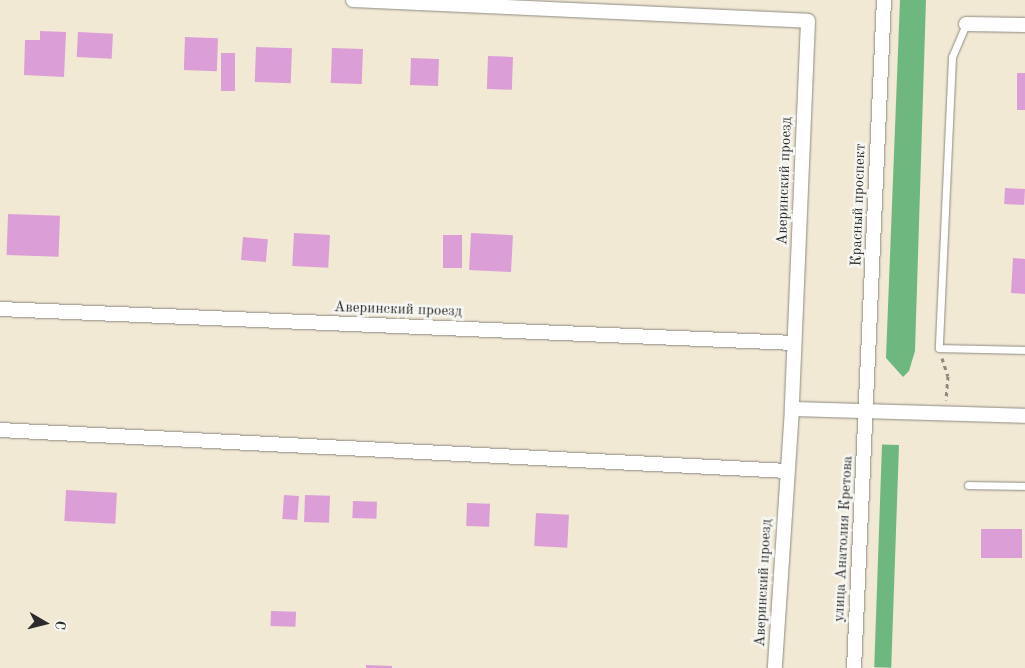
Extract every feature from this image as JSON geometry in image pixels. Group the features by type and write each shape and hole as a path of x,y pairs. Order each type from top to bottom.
{"street":[{"name":"Аверинский проезд","path":"354,0 808,21 792,409 775,668"},
{"name":"Красный проспект","path":"866,411 884,0"},
{"path":"966,24 1025,25"},
{"name":"Аверинский проезд","path":"0,309 794,343"},
{"path":"792,409 1025,416"},
{"name":"улица Анатолия Кретова","path":"854,668 866,411"},
{"path":"0,430 787,471"}],"lane":[{"path":"966,24 952,57 939,348 1025,350"},
{"path":"968,485 1025,486"}],"path":[{"path":"939,348 948,376 945,414"}],"green space":[{"path":"900,0 926,0 915,351 909,371 903,377 886,358"},
{"path":"882,444 899,445 891,668 874,667"}],"building":[{"path":"40,31 66,32 64,77 24,75 25,40 40,40"},
{"path":"78,32 113,34 112,59 77,57"},
{"path":"185,37 218,38 217,71 184,70"},
{"path":"256,47 292,48 291,83 255,82"},
{"path":"332,48 363,49 362,84 331,83"},
{"path":"221,53 235,53 235,91 221,91"},
{"path":"488,56 513,57 512,90 487,89"},
{"path":"411,58 439,59 438,86 410,85"},
{"path":"1017,73 1025,73 1025,110 1017,110"},
{"path":"1005,188 1025,189 1024,205 1004,204"},
{"path":"8,214 60,216 59,257 7,255"},
{"path":"294,233 330,235 328,268 292,266"},
{"path":"471,233 513,235 511,272 469,270"},
{"path":"443,235 462,235 462,268 443,268"},
{"path":"243,237 268,239 266,262 241,260"},
{"path":"1013,258 1025,259 1025,294 1011,293"},
{"path":"66,490 117,493 115,524 64,521"},
{"path":"284,495 299,496 297,520 282,519"},
{"path":"305,495 330,496 329,523 304,522"},
{"path":"353,501 377,502 376,519 352,518"},
{"path":"467,503 490,504 489,527 466,526"},
{"path":"536,513 569,515 567,548 534,546"},
{"path":"981,529 1022,529 1022,558 981,558"},
{"path":"271,611 296,612 295,627 270,626"},
{"path":"366,665 392,666 392,668 366,668"}]}
